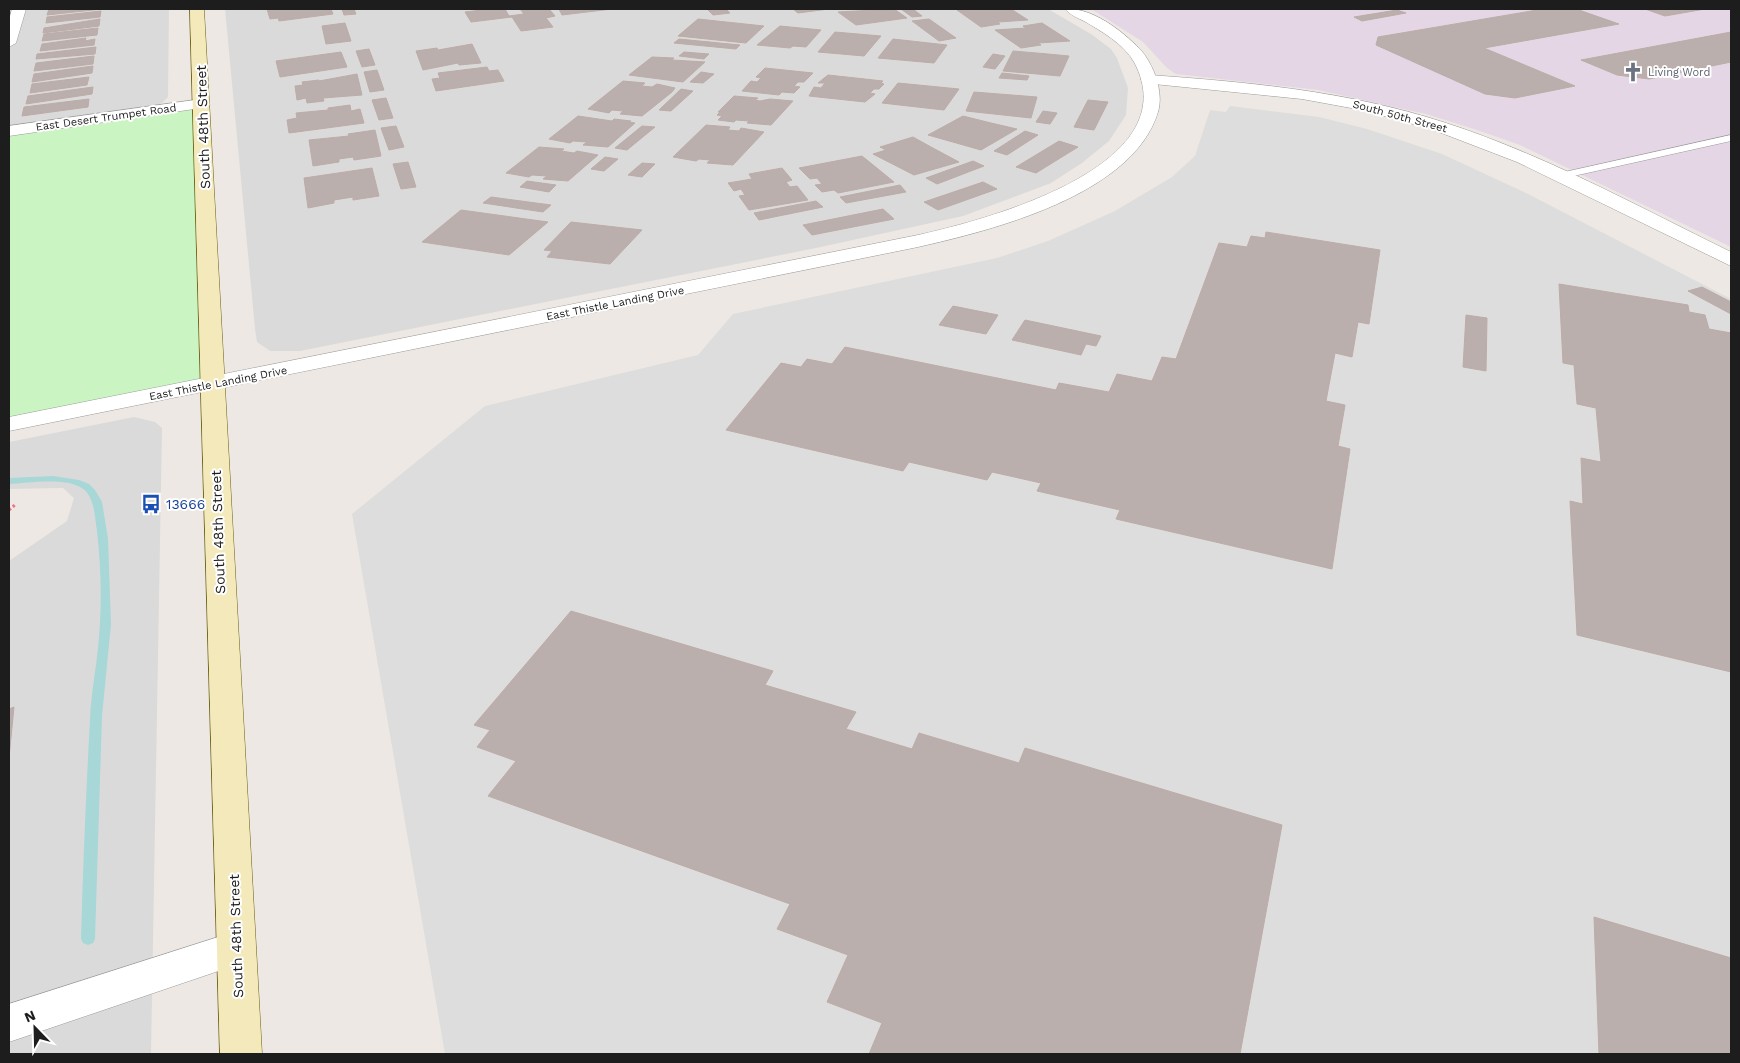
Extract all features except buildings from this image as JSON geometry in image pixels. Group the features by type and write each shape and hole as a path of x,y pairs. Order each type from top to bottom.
{"main road":[{"name":"South 48th Street","path":"198,9 241,1054"}],"street":[{"path":"9,43 19,9"},
{"path":"1072,9 1127,44 1138,56 1148,80"},
{"name":"South 50th Street","path":"1148,80 1272,89 1364,105 1470,136 1560,176 1731,260"},
{"name":"East Thistle Landing Drive","path":"9,424 957,233 1020,213 1057,197 1091,179 1113,162 1136,138 1147,122 1153,103 1148,80"},
{"name":"East Desert Trumpet Road","path":"9,131 202,104"},
{"path":"9,1023 236,948"}],"lane":[{"path":"1560,176 1731,138"}],"path":[{"path":"9,510 16,504"}],"shaded area":[{"path":"9,9 169,9 168,97 162,103 152,107 9,126"},
{"path":"225,9 1048,9 1091,34 1111,49 1117,58 1128,88 1126,115 1109,141 1082,163 1051,183 963,216 816,248 300,351 270,351 257,342 255,329"},
{"path":"1091,9 1731,9 1731,247 1520,145 1426,114 1318,90 1176,74 1167,68 1143,42"},
{"path":"1230,106 1319,117 1367,129 1442,154 1528,194 1731,299 1731,1054 445,1054 352,514 485,406 698,355 733,314 997,258 1048,241 1115,211 1172,177 1195,156 1210,110 1226,112"},
{"path":"134,417 155,422 162,428 151,1054 9,1054 9,561 67,521 74,498 63,488 9,489 9,442"}],"green space":[{"path":"202,104 212,384 9,424 9,131"}],"waterway":[{"path":"9,481 53,479 76,482 92,492 97,502 100,518 103,539 106,624 96,716 88,939"}],"place":[{"name":"Living Word","path":"1633,72"},
{"name":"13666","path":"151,504"}]}
